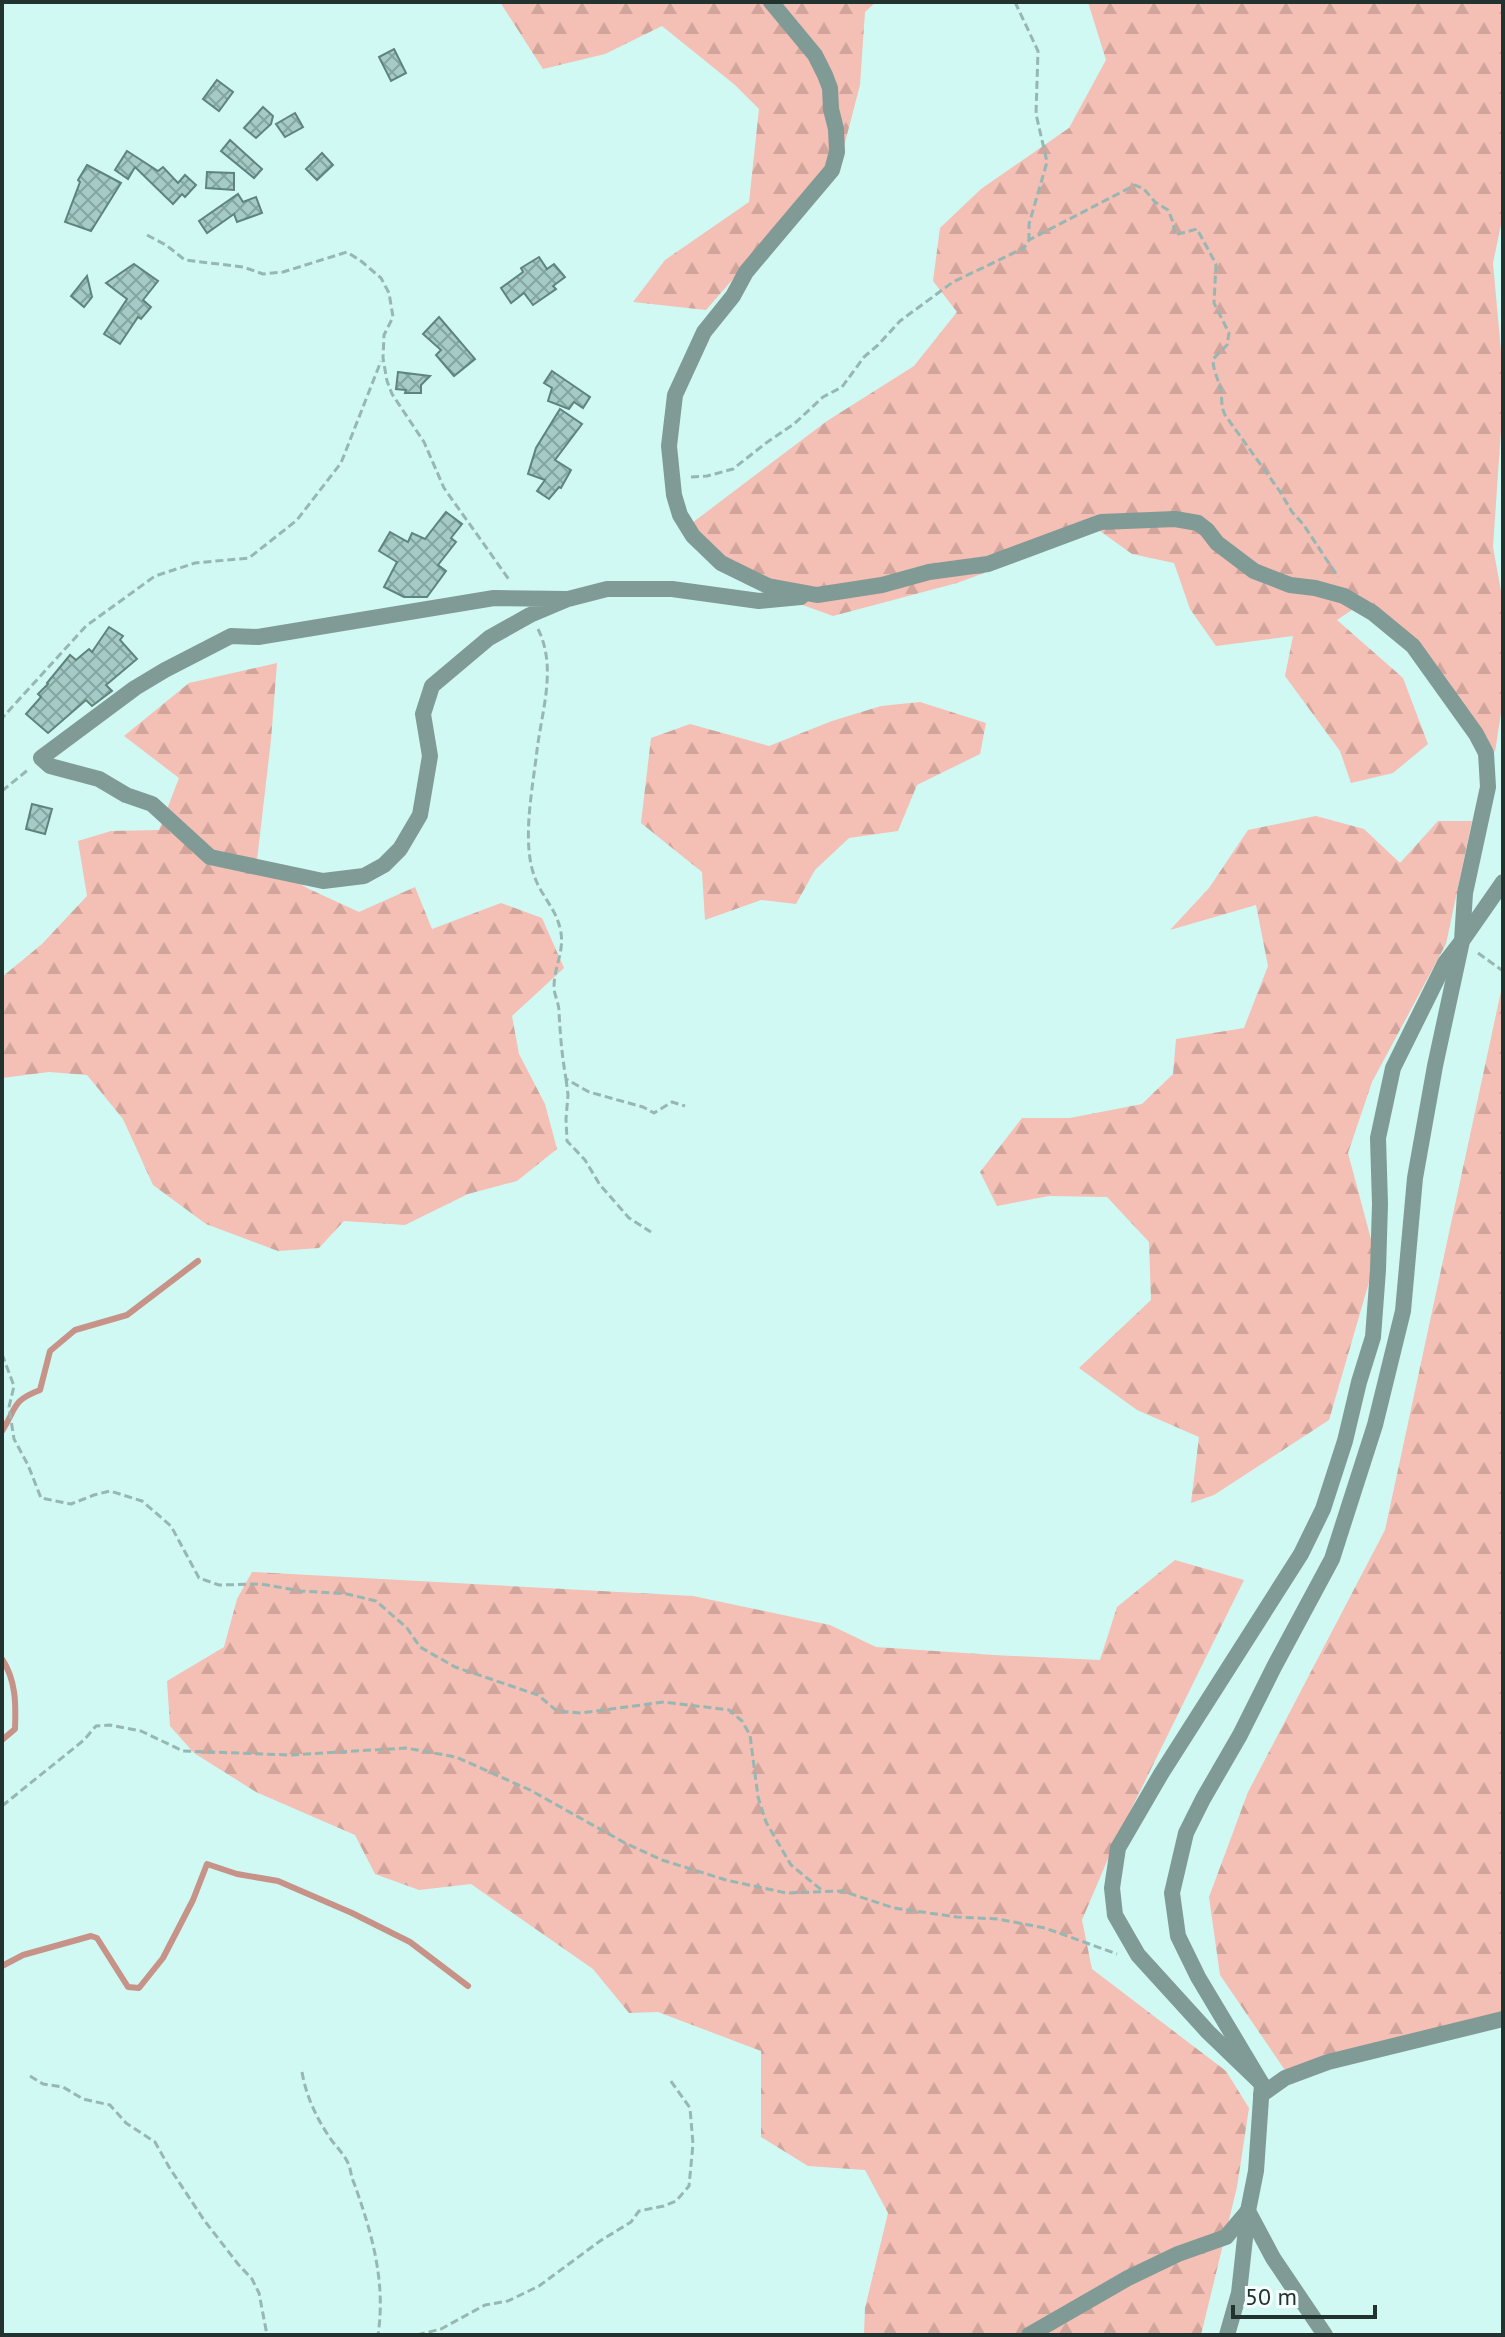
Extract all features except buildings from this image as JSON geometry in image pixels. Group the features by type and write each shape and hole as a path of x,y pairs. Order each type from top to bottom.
{"street":[{"path":"771,2 815,55 825,75 830,88 837,152 832,170 746,272 733,296 704,332 675,395 669,446 680,515 693,536 721,563 768,586 817,595"},
{"path":"568,599 494,598 258,637 231,636 135,688 41,758 50,766 99,779 126,795 152,804 210,857 323,881 364,876 384,865 400,849 420,815 430,756 423,714 432,686 489,638 530,615 568,599 607,589 672,589 759,601 817,595 882,585 929,572 988,564 1101,522 1175,519 1198,523 1239,561 1276,581 1344,596 1373,613 1413,646 1476,734 1486,753 1488,787 1465,893 1462,941 1415,1178 1403,1311 1375,1425 1332,1559 1186,1833 1172,1893 1178,1936 1184,1950 1261,2089 1256,2171 1248,2211 1239,2293 1227,2335"},
{"path":"1261,2089 1138,1955 1115,1915 1112,1888 1118,1848 1161,1774 1301,1554 1323,1509 1373,1337 1379,1231 1378,1138 1393,1068 1438,975 1503,882"},
{"path":"1261,2089 1328,2062 1503,2019"},
{"path":"1029,2335 1128,2278 1178,2254 1226,2237 1248,2211"},
{"path":"1248,2211 1273,2258 1325,2335"}],"path":[{"path":"1015,2 1038,51 1036,114 1047,162 1029,224 1029,240"},
{"path":"673,485 682,478 733,469 794,424 823,397 842,387 864,357 900,321 953,282 1024,248 1029,240 1135,185 1168,210 1175,235 1197,229 1216,264 1214,303 1229,333 1227,345 1213,359 1213,370 1220,387 1220,404 1338,577 1344,596"},
{"path":"147,235 185,260 243,267 263,274 283,272 347,252 381,278 389,293 393,317 384,335 383,358 392,394 424,442 444,488 492,559 524,598"},
{"path":"2,722 3,717 86,626 155,576 195,563 249,558 297,520 341,463 383,358"},
{"path":"530,615 542,637 548,664 529,858 561,930 563,946 554,987 568,1095 567,1141 629,1218 651,1232"},
{"path":"2,791 41,758"},
{"path":"1462,941 1503,971"},
{"path":"566,1079 589,1092 654,1113 672,1102 685,1106"},
{"path":"2,1354 14,1386 9,1407 14,1439 41,1498 71,1504 110,1491 142,1501 171,1526 199,1578 219,1585 261,1584 347,1594 376,1601 407,1628 420,1647 455,1667 538,1695 557,1711 581,1713 664,1702 729,1710 742,1721 750,1735 758,1797 766,1822 791,1865 824,1892"},
{"path":"2,1806 84,1740 96,1726 110,1725 141,1731 183,1751 290,1755 406,1748 456,1757 475,1764 530,1790 625,1843 662,1860 726,1880 786,1893 842,1891 894,1908 998,1919 1045,1928 1150,1969"},
{"path":"302,2072 312,2107 350,2167 366,2217 380,2278 378,2335"},
{"path":"30,2076 43,2084 63,2087 83,2099 110,2105 126,2123 155,2142 204,2220 252,2279 259,2293 267,2335"},
{"path":"417,2335 441,2329 485,2305 508,2301 539,2286 631,2222 639,2211 676,2201 689,2186 693,2144 690,2108 670,2080"}],"green space":[{"path":"500,2 876,2 865,12 860,85 842,154 706,310 633,302 665,260 749,202 759,109 735,85 662,26 605,54 543,69"},
{"path":"1088,2 1503,2 1503,215 1493,263 1503,401 1493,547 1503,602 1503,700 1495,752 1415,644 1364,602 1337,620 1403,678 1428,744 1393,773 1351,783 1340,751 1285,676 1293,636 1216,646 1190,609 1174,563 1132,554 1093,526 1030,556 957,583 833,616 745,584 688,526 827,421 914,366 957,312 933,281 940,228 981,189 1069,128 1106,60"},
{"path":"277,663 257,860 359,912 415,887 432,929 501,903 542,918 564,968 512,1016 519,1054 545,1104 557,1149 517,1181 468,1194 405,1225 344,1221 319,1248 278,1251 206,1224 153,1185 123,1119 87,1075 49,1072 2,1078 2,977 42,944 87,896 78,841 111,831 159,830 179,778 124,736 189,683"},
{"path":"920,702 986,723 980,754 917,785 898,831 849,838 815,870 796,904 761,900 705,920 702,872 641,823 651,738 690,724 769,746 881,706"},
{"path":"1316,816 1364,829 1400,863 1438,821 1472,821 1446,944 1372,1082 1348,1153 1376,1258 1329,1420 1214,1495 1191,1503 1199,1437 1137,1410 1079,1368 1151,1300 1149,1242 1107,1197 1049,1196 997,1206 980,1172 1022,1118 1070,1118 1142,1104 1173,1074 1176,1039 1244,1028 1268,966 1256,905 1170,930 1209,888 1248,830"},
{"path":"1503,982 1503,2022 1289,2076 1220,1975 1209,1897 1248,1792 1385,1530"},
{"path":"1175,1560 1244,1580 1116,1840 1082,1920 1092,1969 1226,2071 1249,2108 1237,2187 1201,2335 864,2335 865,2308 888,2213 865,2170 808,2166 761,2137 761,2051 658,2012 629,2013 593,1969 471,1884 419,1890 375,1874 355,1835 256,1792 194,1753 170,1726 167,1681 224,1647 237,1599 252,1572 693,1596 830,1625 876,1647 1100,1660 1117,1607"}],"waterway":[{"path":"2,1431 19,1402 40,1390 50,1351 75,1330 127,1315 198,1261"},
{"path":"2,1659 13,1684 15,1710 15,1729 2,1740"},
{"path":"2,1966 23,1955 91,1936 97,1938 128,1987 139,1988 163,1958 193,1900 207,1864 237,1874 278,1881 352,1913 410,1942 468,1986"}]}
